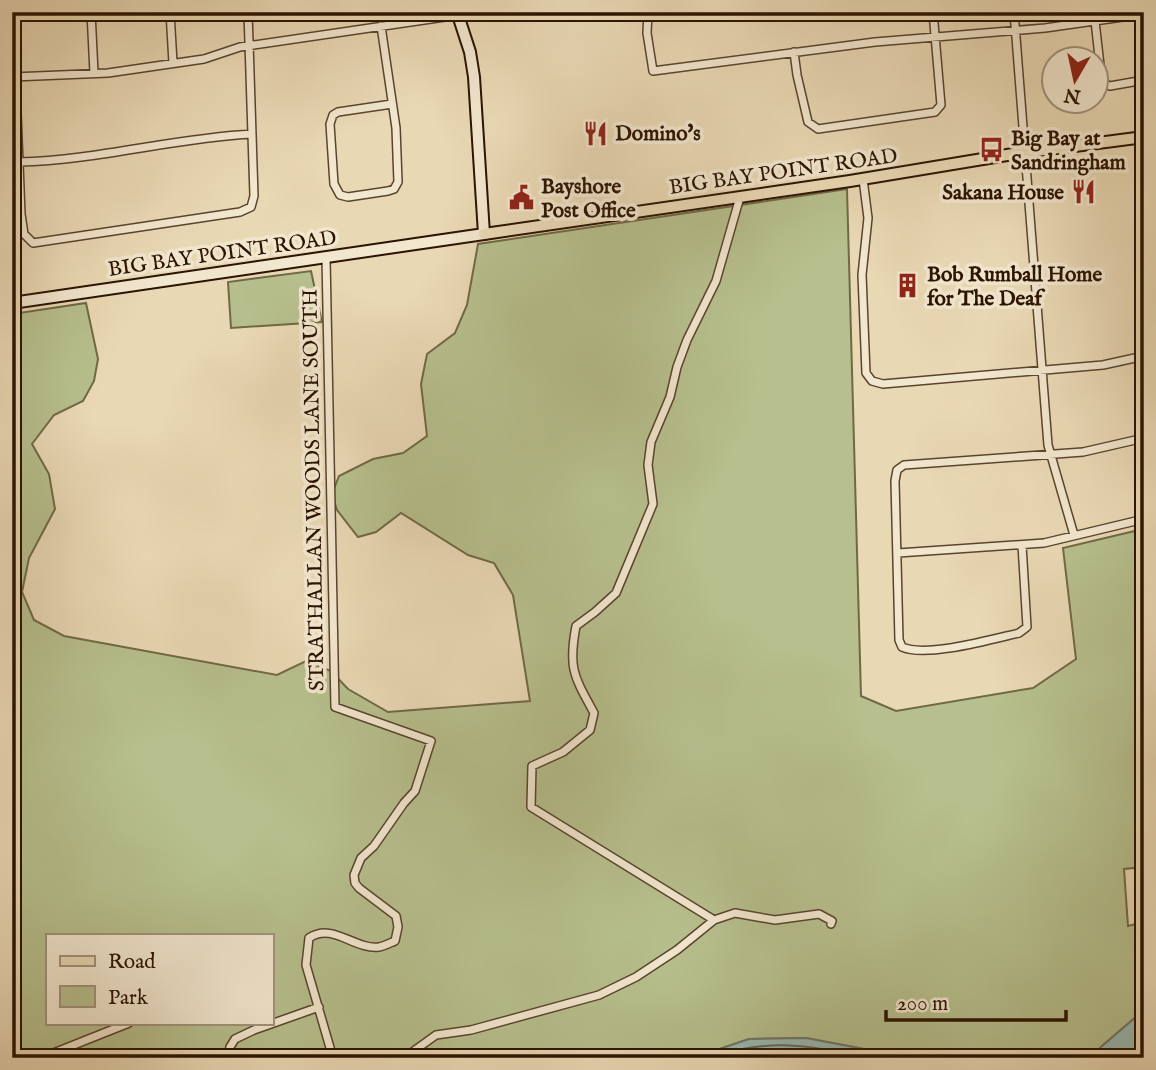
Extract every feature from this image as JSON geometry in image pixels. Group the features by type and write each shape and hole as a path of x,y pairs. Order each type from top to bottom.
{"main road":[{"path":"457,14 470,52 474,77 484,234"},
{"name":"BIG BAY POINT ROAD","path":"12,303 1144,137"}],"street":[{"path":"13,12 23,230 29,241 39,243 247,211 254,202 248,12"},
{"path":"91,12 94,73"},
{"path":"170,12 173,64"},
{"path":"14,77 94,73 173,64 206,58 231,49 479,12"},
{"path":"648,12 647,33 653,71 794,52 1015,31 1144,13"},
{"path":"794,52 808,122 818,129 937,111 941,105 933,12"},
{"path":"1014,12 1050,456 1074,535"},
{"path":"1095,21 1102,83 1110,86 1144,79"},
{"path":"381,26 392,104 398,184 388,191 348,197 340,195 334,184 330,124 332,118 338,112 392,104"},
{"path":"19,162 60,161 222,136 252,134"},
{"path":"863,178 868,218 862,269 866,373 872,381 883,384 1103,365 1144,356"},
{"path":"714,920 531,807 532,766 563,752 590,730 594,713 574,676 571,654 576,626 617,593 653,505 648,465 651,442 670,397 687,340 716,281 740,197"},
{"name":"STRATHALLAN WOODS LANE SOUTH","path":"326,258 335,707 431,741 415,792 361,858 354,875 359,888 396,916 398,927 395,941 378,947 327,932 316,933 309,938 306,965 333,1058"},
{"path":"1023,545 1027,628 1019,633 929,650 908,650 902,647 899,640 895,481 900,467 1050,456 1083,452 1144,438"},
{"path":"898,553 1044,543 1144,519"},
{"path":"404,1058 436,1035 471,1030 599,996 636,977 677,950 714,920 735,914 775,920 819,915 832,921 831,924"},
{"path":"273,1023 319,1007"},
{"path":"41,1058 126,1024"},
{"path":"228,1058 235,1039 271,1024"}],"green space":[{"path":"847,189 861,696 896,711 1033,688 1076,659 1063,548 1143,529 1144,867 1124,869 1128,926 1144,922 1144,1010 1101,1047 1093,1058 911,1058 806,1038 749,1039 693,1058 12,1058 12,314 86,303 98,359 94,381 83,401 54,415 32,444 49,474 55,509 29,558 22,592 34,620 64,636 277,675 306,661 331,671 348,689 388,712 530,701 513,595 494,563 468,555 401,513 376,532 358,537 337,510 332,494 339,476 373,459 403,453 427,436 421,384 427,354 455,333 467,305 478,244"},
{"path":"311,271 322,322 231,328 228,282"}],"water":[{"path":"1144,1010 1144,1058 1093,1058 1101,1047"},
{"path":"806,1038 911,1058 693,1058 749,1039"}],"place":[{"name":"Domino's","path":"595,133"},
{"name":"Big Bay at Sandringham","path":"991,150"},
{"name":"Sakana House","path":"1084,192"},
{"name":"Bayshore Post Office","path":"521,198"},
{"name":"Bob Rumball Home for The Deaf","path":"907,286"}]}
